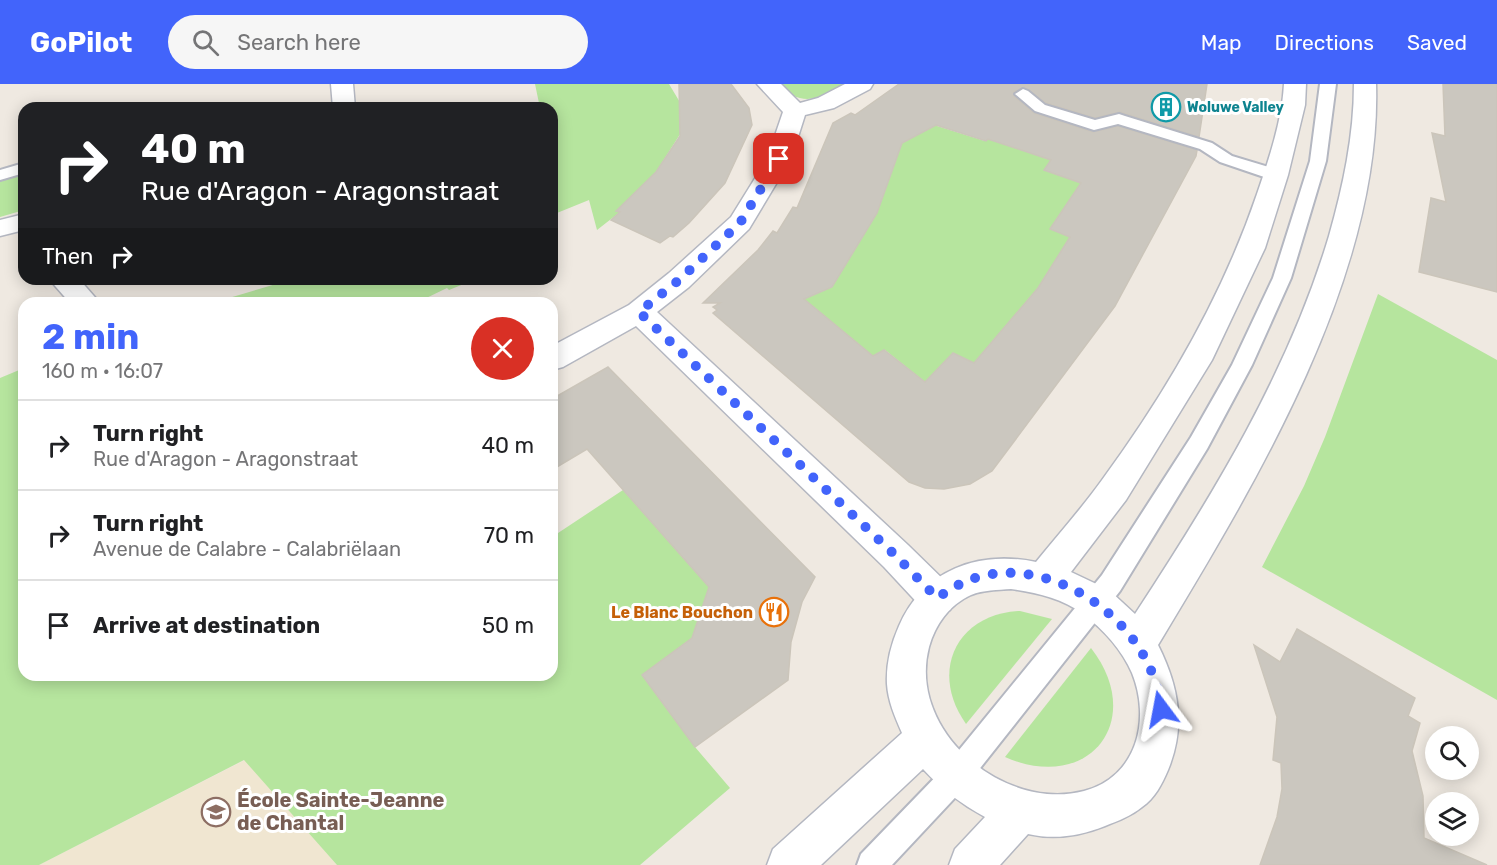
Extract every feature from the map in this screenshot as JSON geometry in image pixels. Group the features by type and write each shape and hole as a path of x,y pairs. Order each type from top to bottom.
{"main road":[{"path":"342,84 344,102"},
{"path":"768,84 795,111"},
{"path":"795,111 826,103 862,84"},
{"path":"1045,578 1114,490 1197,360 1252,248 1276,175 1293,105 1295,84"},
{"path":"1137,645 1204,538 1296,367 1338,257 1362,157 1365,84"},
{"path":"558,356 639,312 679,280 740,223 779,159 795,111"},
{"path":"69,285 80,297"},
{"path":"639,312 937,598"},
{"path":"1011,573 1045,578 1068,586 1096,602 1120,623 1137,645 1154,678 1161,709 1159,740 1148,769 1129,792 1102,808 1070,816 1019,812 979,793 956,776 925,739 910,708 906,675 909,645 920,619 937,598 959,584 984,575 1011,573"},
{"path":"789,865 925,739"},
{"path":"971,865 1019,812"}],"lane":[{"path":"872,865 956,776 1096,602 1199,443 1242,365 1282,278 1318,160 1328,84"},
{"path":"1023,94 1040,108 1094,125 1119,119 1206,146 1226,159 1276,175"},
{"path":"0,175 18,170"}],"shaded area":[{"name":"École Sainte-Jeanne de Chantal","path":"245,760 337,865 39,865"}],"green space":[{"path":"535,84 669,84 684,109 680,110 680,128 684,128 656,172 617,211 620,212 597,230 589,200 558,213 558,102 539,102"},
{"path":"777,84 848,84 820,97 803,99 786,92"},
{"path":"934,125 985,141 988,139 1051,160 1045,170 1081,183 1050,229 1070,237 1043,280 1047,283 1031,296 974,363 953,353 925,382 885,350 873,356 801,300 893,148"},
{"path":"18,174 18,212 0,217 0,179"},
{"path":"273,285 461,285 449,290 447,288 428,297 232,297"},
{"path":"1378,294 1497,360 1497,700 1262,567 1304,486 1325,437"},
{"path":"18,370 18,681 558,681 558,533 623,490 709,587 692,638 642,675 695,747 730,788 640,865 337,865 244,760 39,865 0,865 0,378"},
{"path":"1020,611 1052,619 966,724 955,704 950,685 950,666 955,649 965,634 979,623 998,615"},
{"path":"1091,648 1107,675 1113,701 1111,724 1100,743 1084,758 1062,766 1035,766 1005,757"}],"building":[{"path":"679,84 731,84 749,108 752,125 725,183 689,223 673,237 670,236 660,243 611,220 620,212 616,211 656,172 680,136"},
{"path":"899,84 1207,84 1199,137 1120,112 1095,118 1046,103 1024,87 1014,92 1014,96 1034,113 1093,132 1118,126 1197,150 1196,156 1115,306 992,471 970,484 944,489 925,488 909,482 713,313 717,310 713,307 720,303 703,303 758,250 773,231 777,233 793,207 797,208 833,123 851,113 855,115","holes":["936,125 986,141 988,139 1051,160 1044,170 1081,183 1050,229 1070,237 1038,288 974,363 953,353 925,382 884,350 873,356 804,299 832,287 877,213 902,143"]},
{"path":"1443,84 1497,84 1497,292 1419,272 1431,198 1446,202 1432,133 1445,136"},
{"path":"608,367 815,577 802,602 791,642 788,680 695,747 642,675 692,638 709,587 587,449 558,466 558,396"},
{"path":"1297,629 1415,698 1408,716 1420,723 1412,751 1423,796 1425,846 1443,846 1487,865 1260,865 1277,817 1282,789 1281,763 1273,760 1277,717 1254,645 1280,662"}],"place":[{"name":"Woluwe Valley","path":"1166,107"},
{"name":"Le Blanc Bouchon","path":"774,612"},
{"name":"École Sainte-Jeanne de Chantal","path":"216,812"}],"route":[{"path":"779,159 740,223 679,280 639,312 896,556 937,598 959,584 984,575 1011,573 1045,578 1068,586 1096,602 1129,634 1154,678 1161,709"}]}
